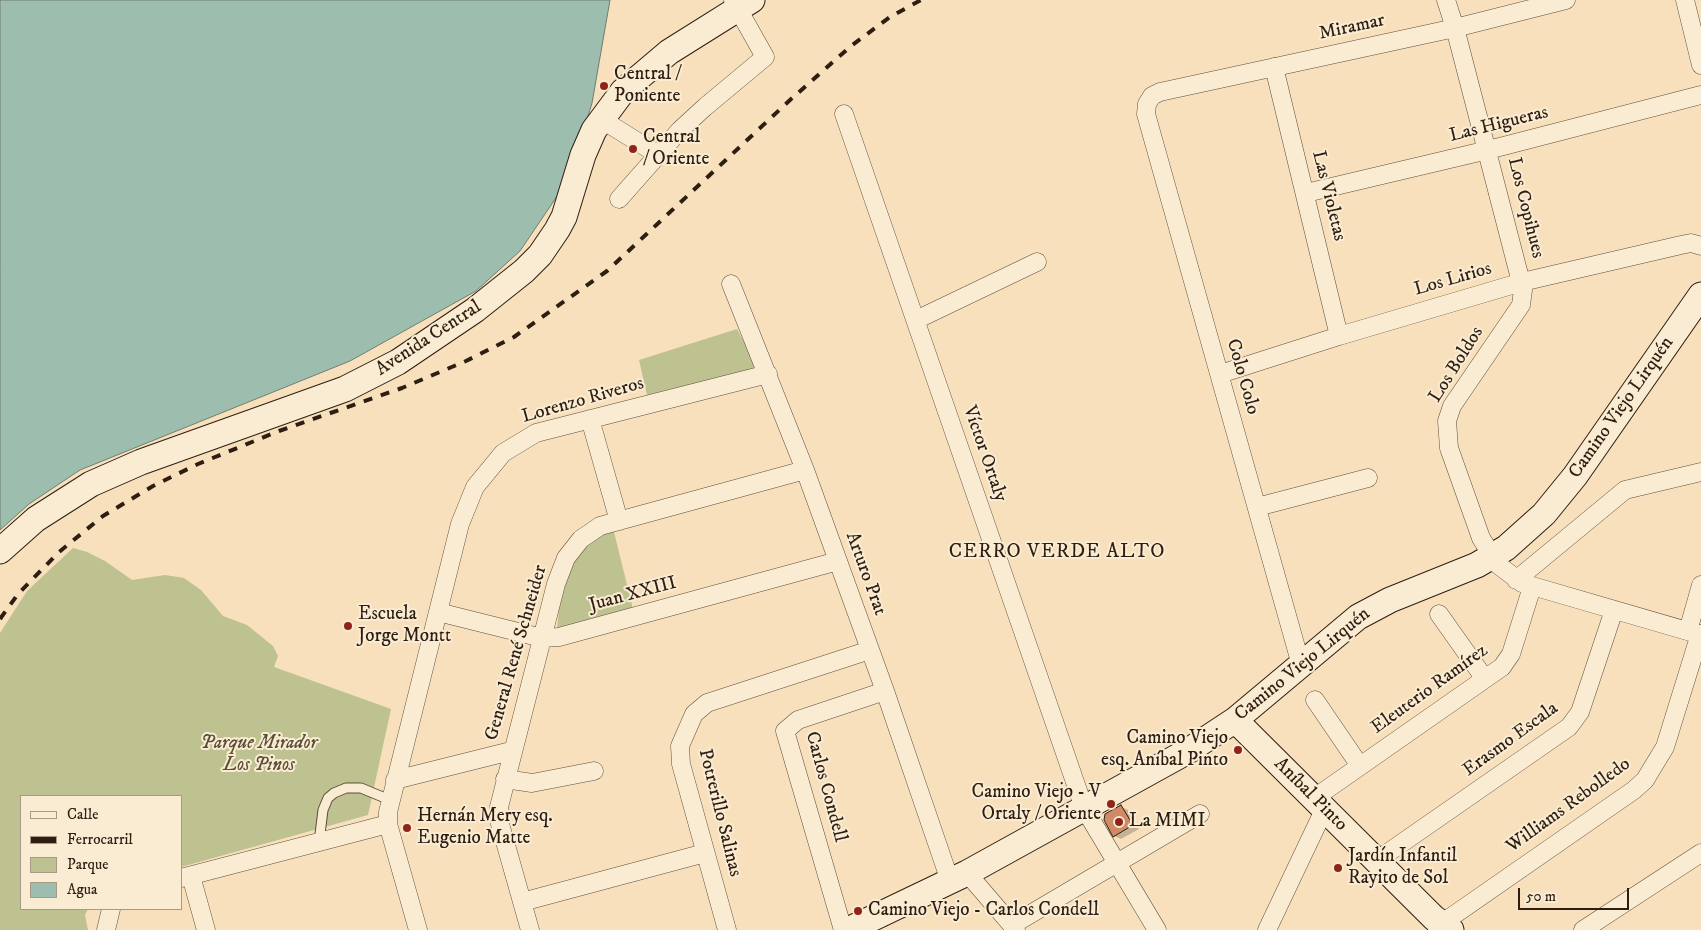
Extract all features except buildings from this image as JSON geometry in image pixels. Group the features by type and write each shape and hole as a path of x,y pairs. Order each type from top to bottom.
{"street":[{"name":"Los Copihues","path":"1446,0 1488,150 1522,282"},
{"name":"Miramar","path":"1149,100 1160,92 1455,28 1566,0"},
{"path":"1684,0 1701,65"},
{"path":"619,199 657,154 705,107 765,57 741,3"},
{"name":"Avenida Central","path":"0,551 36,519 91,484 141,462 345,389 398,362 474,310 524,271 557,230 566,211 588,142 601,119 623,91 649,67 741,3"},
{"name":"Las Violetas","path":"1274,67 1306,193 1339,336"},
{"name":"Las Higueras","path":"1306,193 1488,150 1701,94"},
{"name":"Colo Colo","path":"1149,100 1146,114 1301,665"},
{"name":"Víctor Ortaly","path":"844,114 1084,808 1158,930"},
{"path":"601,119 657,154"},
{"name":"Los Lirios","path":"1220,374 1339,336 1522,282 1681,244 1701,246"},
{"path":"916,320 1037,262"},
{"name":"Los Boldos","path":"1522,282 1523,297 1521,304 1452,406 1446,430 1449,448 1478,531 1492,557 1504,571 1524,583"},
{"name":"Arturo Prat","path":"731,284 805,470 885,691 958,877"},
{"name":"Camino Viejo Lirquén","path":"848,930 958,877 1188,751 1235,720 1344,628 1375,607 1492,557 1526,532 1565,489 1701,295"},
{"name":"Lorenzo Riveros","path":"388,824 390,800 465,511 482,476 503,453 525,438 548,430 768,374"},
{"path":"590,419 618,520"},
{"name":"General René Schneider","path":"530,930 500,824 500,798 556,584 566,558 587,534 600,526 805,470"},
{"path":"1524,583 1625,490 1701,472"},
{"path":"1257,507 1368,478"},
{"name":"Juan XXIII","path":"438,612 542,638 559,637 635,618 838,561"},
{"path":"1524,583 1696,633"},
{"name":"Eleuterio Ramírez","path":"1319,804 1360,766 1502,667 1511,654 1524,583"},
{"name":"Williams Rebolledo","path":"1443,928 1634,790 1645,780 1665,748 1696,633 1701,585"},
{"name":"Erasmo Escala","path":"1376,861 1568,727 1580,712 1614,610"},
{"path":"1439,614 1484,679"},
{"name":"Potrerillo Salinas","path":"727,930 679,752 691,720 698,709 707,703 870,650"},
{"name":"Carlos Condell","path":"843,930 785,731 798,720 885,691"},
{"path":"1315,700 1360,766"},
{"name":"Aníbal Pinto","path":"1235,720 1443,928"},
{"path":"395,780 511,751"},
{"path":"504,780 532,783 594,771"},
{"path":"1267,930 1319,804"},
{"path":"958,877 1014,928 1117,863 1200,814"},
{"path":"206,930 186,877 388,824 416,930"},
{"path":"522,902 705,853"},
{"path":"1583,930 1701,853"},
{"path":"106,930 111,910"}],"lane":[{"path":"320,842 323,810 334,793 350,788 361,788 390,800"}],"green space":[{"path":"737,329 758,368 647,395 639,360"},
{"path":"613,528 634,613 557,632 561,578 578,547"},
{"name":"Parque Mirador Los Pinos","path":"73,548 87,552 105,561 132,580 165,575 184,578 201,590 223,616 247,625 273,646 278,656 274,667 391,709 368,815 182,867 182,795 20,795 20,910 88,910 85,915 88,930 0,930 0,633 27,591"}],"water":[{"path":"0,0 610,0 592,103 570,177 520,251 476,291 350,361 80,470 29,504 0,530"}],"railway":[{"path":"0,619 18,594 59,552 103,516 153,486 198,464 279,431 402,388 466,361 514,337 607,271 790,100 851,46 890,17 921,0"}],"place":[{"name":"Central / Poniente","path":"604,86"},
{"name":"Central / Oriente","path":"633,149"},
{"name":"Escuela Jorge Montt","path":"348,626"},
{"name":"Camino Viejo esq. Aníbal Pinto","path":"1238,750"},
{"name":"Camino Viejo - V Ortaly / Oriente","path":"1111,804"},
{"name":"La MIMI","path":"1119,822"},
{"name":"Hernán Mery esq. Eugenio Matte","path":"407,828"},
{"name":"Jardín Infantil Rayito de Sol","path":"1338,868"},
{"name":"Camino Viejo - Carlos Condell","path":"858,911"}],"district":[{"name":"CERRO VERDE ALTO","path":"1057,553"}]}
